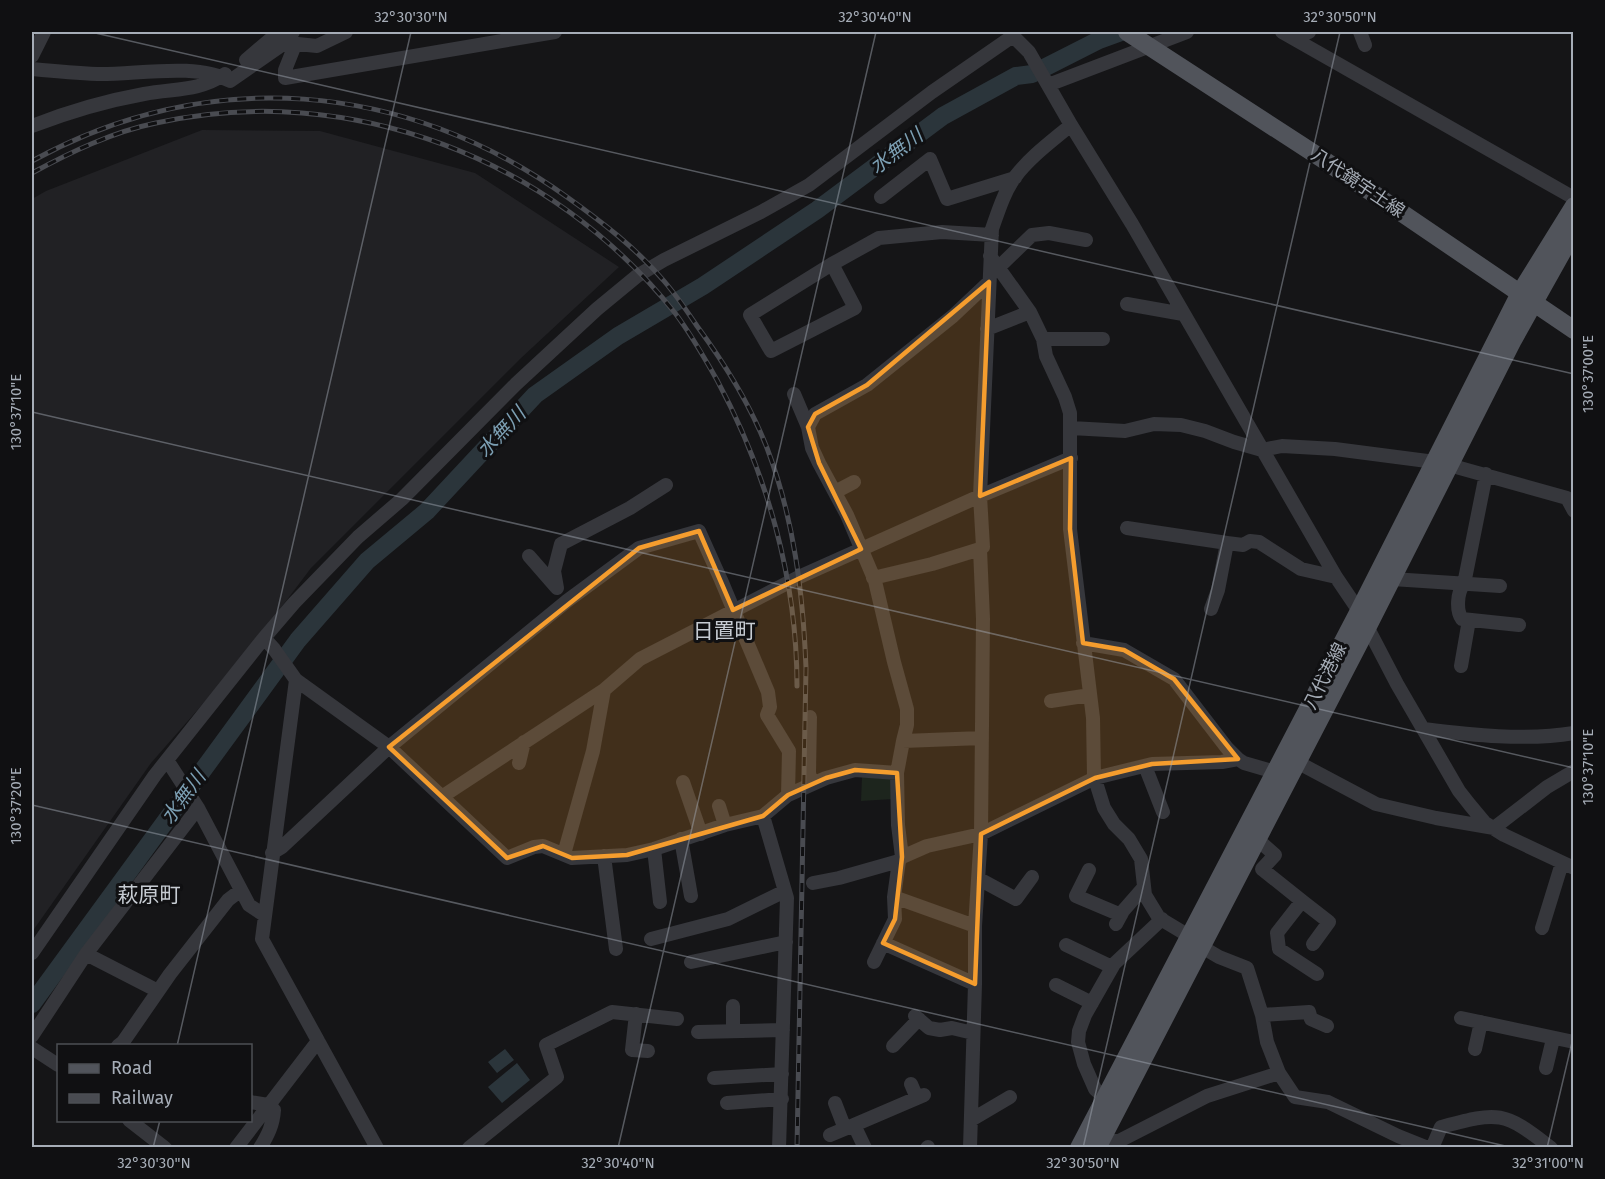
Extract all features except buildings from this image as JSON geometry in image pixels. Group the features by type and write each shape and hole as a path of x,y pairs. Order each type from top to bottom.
{"main road":[{"name":"八代鏡宇土線","path":"1139,39 1574,330"},
{"name":"八代港線","path":"1111,1143 1196,942 1275,772 1359,611 1442,464 1574,206"},
{"name":"八代港線","path":"1527,297 1574,231"},
{"name":"八代港線","path":"1079,1148 1105,1098 1257,839 1392,579 1442,464"}],"street":[{"path":"32,56 44,32"},
{"path":"288,38 317,46 346,32"},
{"path":"288,38 285,78 555,32"},
{"path":"1046,82 1139,39 1186,32"},
{"path":"1287,35 1309,32"},
{"path":"1360,32 1365,45"},
{"path":"32,953 115,830 167,760 264,638 294,603 358,537 402,499 524,377 622,288 664,260 809,186 1008,35 1029,52 1132,224 1336,578 1359,611 1459,791 1485,823 1504,835 1568,865 1542,928"},
{"path":"1287,35 1574,198"},
{"path":"32,69 98,74 199,72 222,76 230,81 288,38"},
{"path":"32,126 69,112 145,94 202,86 222,76"},
{"path":"970,1148 975,926 981,834 983,619 980,549 983,547 980,496 989,282 994,262 992,229 1014,178 1039,152 1071,125"},
{"path":"881,197 933,156 947,199 1014,178"},
{"path":"832,264 855,308 771,351 750,315 832,264 879,238 942,231 992,235"},
{"path":"994,262 1032,235 1049,232 1086,240"},
{"path":"994,262 1030,312 1043,339 1046,356 1065,397 1071,428 1070,529 1090,695 1095,778 1104,807 1141,859 1145,895 1161,919 1219,957 1247,968 1262,1015 1267,1042 1279,1073 1296,1097 1328,1102 1428,1148"},
{"path":"808,427 815,414 867,385 952,316 989,282"},
{"path":"1127,304 1183,314"},
{"path":"987,329 1030,312"},
{"path":"1043,339 1103,339"},
{"path":"794,394 808,427 812,448 848,515 873,578 907,709 908,725 897,772 900,859 894,897 895,919 874,962"},
{"path":"1071,428 1125,431 1154,424 1181,425 1205,430 1262,450 1282,446 1335,449 1442,464 1486,474 1567,498 1574,511"},
{"path":"442,796 604,690 640,659 733,610 861,549 1071,458"},
{"path":"1486,474 1464,584 1460,588 1458,614 1462,620 1519,625"},
{"path":"835,492 854,482"},
{"path":"556,588 554,572 561,544 630,508 666,485"},
{"path":"1126,528 1243,545 1250,541 1259,542 1301,569 1336,578"},
{"path":"272,853 282,848 389,747 567,601 639,548 699,531 722,580 768,692 770,707 767,714 789,751 788,795"},
{"path":"1211,609 1218,590 1227,543"},
{"path":"873,578 932,564 980,549"},
{"path":"530,556 567,601"},
{"path":"1392,579 1500,586"},
{"path":"1461,666 1469,620"},
{"path":"264,638 292,675 389,747 507,858 534,847 543,846 572,858 627,855 654,849 725,825 763,816 788,795 812,784 855,770 897,772"},
{"path":"1083,643 1124,650 1174,679 1238,759 1275,772"},
{"path":"292,675 262,939 377,1148"},
{"path":"564,854 593,751 604,690"},
{"path":"1051,701 1090,695"},
{"path":"810,717 809,773 812,784"},
{"path":"1424,729 1475,735 1538,736 1574,733"},
{"path":"903,741 982,738"},
{"path":"519,764 524,742"},
{"path":"813,883 839,878 900,859 927,846 981,834 1095,778 1162,763 1222,762 1238,759"},
{"path":"167,760 196,805 249,904 264,915"},
{"path":"1297,762 1376,804 1494,828 1547,787 1574,771"},
{"path":"1145,766 1163,812"},
{"path":"683,782 701,834"},
{"path":"32,1036 86,954 196,805"},
{"path":"719,806 725,825"},
{"path":"763,816 785,891 786,942 779,1148"},
{"path":"681,839 691,896"},
{"path":"1257,839 1275,855 1262,869 1329,922 1313,944"},
{"path":"654,849 660,902"},
{"path":"604,856 616,949"},
{"path":"1089,870 1073,901 1119,920 1144,887"},
{"path":"979,879 1016,899 1032,877"},
{"path":"120,1044 228,900 241,890"},
{"path":"651,939 728,919 785,891"},
{"path":"894,897 975,926"},
{"path":"1302,901 1277,933 1280,949 1311,974"},
{"path":"1105,1098 1095,1089 1084,1064 1078,1042 1079,1031 1112,967 1161,919"},
{"path":"697,964 786,942"},
{"path":"883,944 975,984"},
{"path":"1066,945 1112,967"},
{"path":"86,954 158,991"},
{"path":"1056,985 1092,1003"},
{"path":"733,1006 733,1031"},
{"path":"469,1148 557,1077 546,1045 612,1012 677,1018"},
{"path":"1262,1015 1308,1012 1311,1019 1327,1026"},
{"path":"636,1014 632,1050 648,1051"},
{"path":"893,1047 917,1018 928,1028 940,1030 952,1028 974,1033"},
{"path":"1461,1018 1481,1022 1501,1031 1574,1042"},
{"path":"1475,1049 1481,1022"},
{"path":"703,1029 783,1030"},
{"path":"1546,1068 1553,1039"},
{"path":"236,1148 318,1041"},
{"path":"32,1048 57,1064"},
{"path":"714,1077 750,1072 782,1074"},
{"path":"1111,1143 1207,1096 1279,1073"},
{"path":"830,1136 920,1097 910,1084"},
{"path":"971,1120 1010,1097"},
{"path":"727,1103 782,1099"},
{"path":"252,1102 268,1105 274,1110 273,1122 260,1148"},
{"path":"835,1103 865,1148"},
{"path":"1432,1148 1441,1127 1491,1116 1510,1119 1551,1148"},
{"path":"132,1122 165,1148"}],"highlighted area":[{"path":"989,282 980,496 1071,458 1070,529 1083,643 1124,650 1174,679 1238,759 1152,764 1095,778 981,834 975,984 883,943 895,919 902,857 897,773 855,770 826,778 788,795 763,816 627,855 572,858 543,846 507,858 389,747 639,548 699,531 733,610 861,549 819,463 808,427 815,414 867,385"}],"shaded area":[{"path":"202,130 320,131 475,173 619,267 520,359 311,568 243,658 151,763 32,932 32,199 46,191"},
{"path":"862,777 893,779 893,799 861,801"},
{"path":"505,1049 514,1060 497,1073 488,1062"},
{"path":"517,1063 530,1080 502,1103 488,1087"}],"waterway":[{"name":"水無川","path":"32,1004 298,640 367,561 427,511 535,395 618,336 703,286 817,210 943,116 1016,76 1032,74 1099,40 1121,32"}],"railway":[{"path":"32,161 99,130 166,110 235,99 304,99 372,109 439,129 504,158 567,197 606,226 642,257 673,292 727,370 760,432 784,502 796,557 806,668 797,1148"},
{"path":"32,173 92,144 156,123 229,113 302,113 373,124 442,144 508,174 570,212 626,259 675,313 702,354 735,415 764,489 785,567 792,606 797,686"}],"district":[{"name":"日置町","path":"724,631"},
{"name":"萩原町","path":"149,895"}]}
